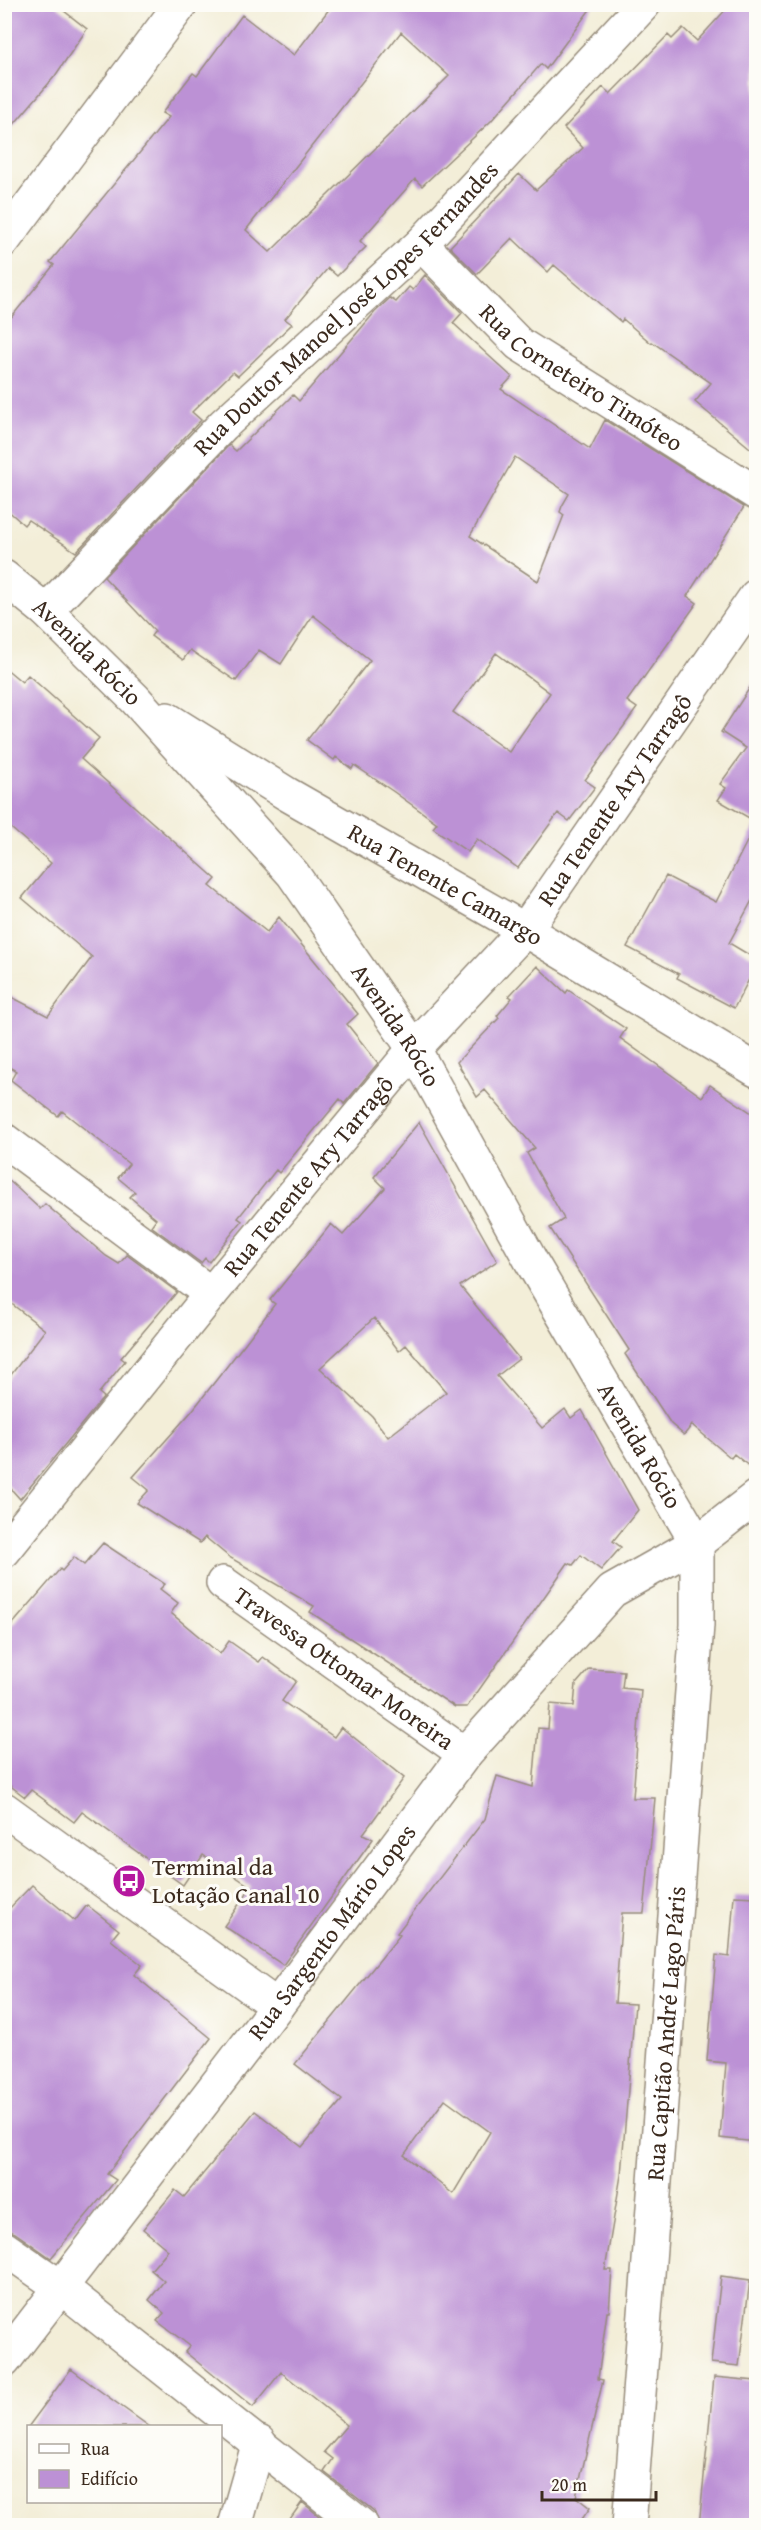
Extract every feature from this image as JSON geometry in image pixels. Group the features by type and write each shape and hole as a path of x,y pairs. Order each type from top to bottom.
{"street":[{"path":"4,240 181,4"},
{"name":"Rua Doutor Manoel José Lopes Fernandes","path":"46,611 223,424 421,244 644,4"},
{"name":"Rua Corneteiro Timóteo","path":"421,244 519,344 756,493"},
{"name":"Avenida Rócio","path":"5,579 46,611 135,699 292,874 414,1049 531,1261 697,1544"},
{"name":"Rua Tenente Ary Tarragô","path":"4,1551 211,1294 414,1049 525,930 756,596"},
{"name":"Rua Tenente Camargo","path":"135,699 287,794 525,930 756,1070"},
{"path":"4,1140 211,1294"},
{"name":"Rua Sargento Mário Lopes","path":"4,2361 62,2289 277,2006 465,1754 612,1591 697,1544 756,1497"},
{"name":"Rua Capitão André Lago Páris","path":"629,2526 696,1637 697,1544"},
{"name":"Travessa Ottomar Moreira","path":"223,1582 465,1754"},
{"path":"4,1809 277,2006"},
{"path":"4,2248 62,2289 362,2526"},
{"path":"235,2526 258,2442"}],"building":[{"path":"4,4 55,4 87,29 55,76 4,136"},
{"path":"333,4 594,4 546,69 541,64 491,121 422,186 415,179 360,241 366,247 337,276 328,268 285,319 292,324 238,376 233,372 192,412 201,420 76,552 28,520 24,525 4,507 4,326 54,265 50,262 169,117 162,113 193,73 197,76 242,15 294,55","holes":["401,32 449,76 270,252 246,230"]},
{"path":"731,4 756,4 756,453 695,402 711,383 651,343 623,319 621,322 554,265 548,272 512,238 477,274 450,247 519,174 536,190 583,148 564,128 603,87 610,94 668,35 672,39 683,28 697,41"},
{"path":"425,275 462,313 453,323 512,377 501,389 590,449 605,420 744,507 687,596 697,603 627,701 637,708 585,780 595,787 569,821 558,813 518,868 477,839 468,852 433,828 437,823 394,792 354,765 352,769 336,757 334,760 307,740 370,660 313,615 281,664 259,650 236,681 190,650 183,660 151,636 155,631 104,577 229,445 236,451 293,395 299,401 375,312 390,298 396,302 409,287 413,290","holes":["515,457 569,494 562,506 560,512 564,515 538,581 470,536","496,653 550,693 509,752 453,712"]},
{"path":"4,667 22,682 28,675 99,738 81,759 216,879 210,886 267,932 279,917 358,1014 347,1024 378,1063 344,1104 340,1099 279,1173 276,1170 238,1218 242,1221 209,1262 205,1258 201,1263 151,1226 156,1219 130,1197 135,1192 118,1178 129,1164 62,1111 58,1116 11,1080 16,1071 4,1064 4,993 48,1016 92,957 22,898 51,863 4,822"},
{"path":"756,678 756,822 718,800 726,788 720,784 746,748 721,732"},
{"path":"756,824 756,893 729,943 756,959 756,966 734,1008 677,978 679,974 627,947 666,876 716,902"},
{"path":"537,966 566,993 568,990 626,1029 620,1038 702,1097 710,1085 756,1116 756,1472 734,1454 731,1458 692,1425 684,1435 671,1424 625,1354 629,1350 550,1228 564,1219 527,1153 535,1148 485,1090 477,1097 457,1062 499,1018 497,1016 512,998 509,996"},
{"path":"419,1122 497,1261 460,1286 519,1359 497,1376 542,1428 565,1409 571,1418 582,1410 638,1510 613,1541 621,1547 601,1570 581,1555 573,1565 568,1563 467,1707 455,1707 310,1612 314,1606 229,1557 205,1537 200,1543 137,1503 149,1490 133,1477 192,1411 275,1304 270,1300 331,1224 343,1235 385,1188 374,1177","holes":["374,1318 399,1351 406,1345 446,1392 388,1437 372,1416 320,1368"]},
{"path":"4,1176 40,1209 45,1204 106,1256 119,1264 127,1255 177,1292 121,1358 125,1361 99,1393 104,1397 20,1499 4,1481 4,1384 45,1330 4,1298"},
{"path":"103,1543 165,1584 160,1589 178,1603 171,1613 220,1654 229,1641 259,1662 263,1657 296,1681 282,1701 334,1737 341,1727 404,1778 363,1834 373,1839 283,1965 224,1926 251,1887 203,1855 183,1885 82,1812 74,1822 31,1790 25,1797 4,1781 4,1634 60,1569 62,1571 74,1557 84,1565"},
{"path":"589,1669 624,1671 622,1688 641,1690 633,1798 655,1798 644,1913 622,1913 615,2003 635,2004 621,2175 605,2270 612,2270 609,2312 607,2312 598,2379 603,2380 576,2497 590,2508 577,2526 380,2526 374,2511 324,2472 333,2459 324,2452 347,2425 281,2372 253,2407 185,2352 190,2346 157,2321 164,2313 149,2300 164,2281 151,2270 168,2250 143,2229 175,2190 184,2197 255,2111 302,2147 342,2100 295,2064 400,1935 397,1933 485,1819 497,1776 533,1787 538,1728 548,1729 550,1704 574,1706 576,1684","holes":["445,2099 490,2132 453,2194 404,2155"]},
{"path":"32,1885 75,1921 87,1905 119,1930 111,1940 142,1965 134,1975 211,2038 107,2174 116,2180 51,2258 15,2233 4,2229 4,1914"},
{"path":"734,1896 756,1897 756,2142 720,2138 726,2063 707,2061 716,1955 729,1957"},
{"path":"721,2276 750,2280 739,2366 711,2363"},
{"path":"71,2369 147,2425 29,2425"},
{"path":"714,2377 756,2381 756,2526 699,2526"},
{"path":"302,2502 331,2526 285,2526"}],"place":[{"name":"Terminal da Lotação Canal 10","path":"129,1881"}]}
